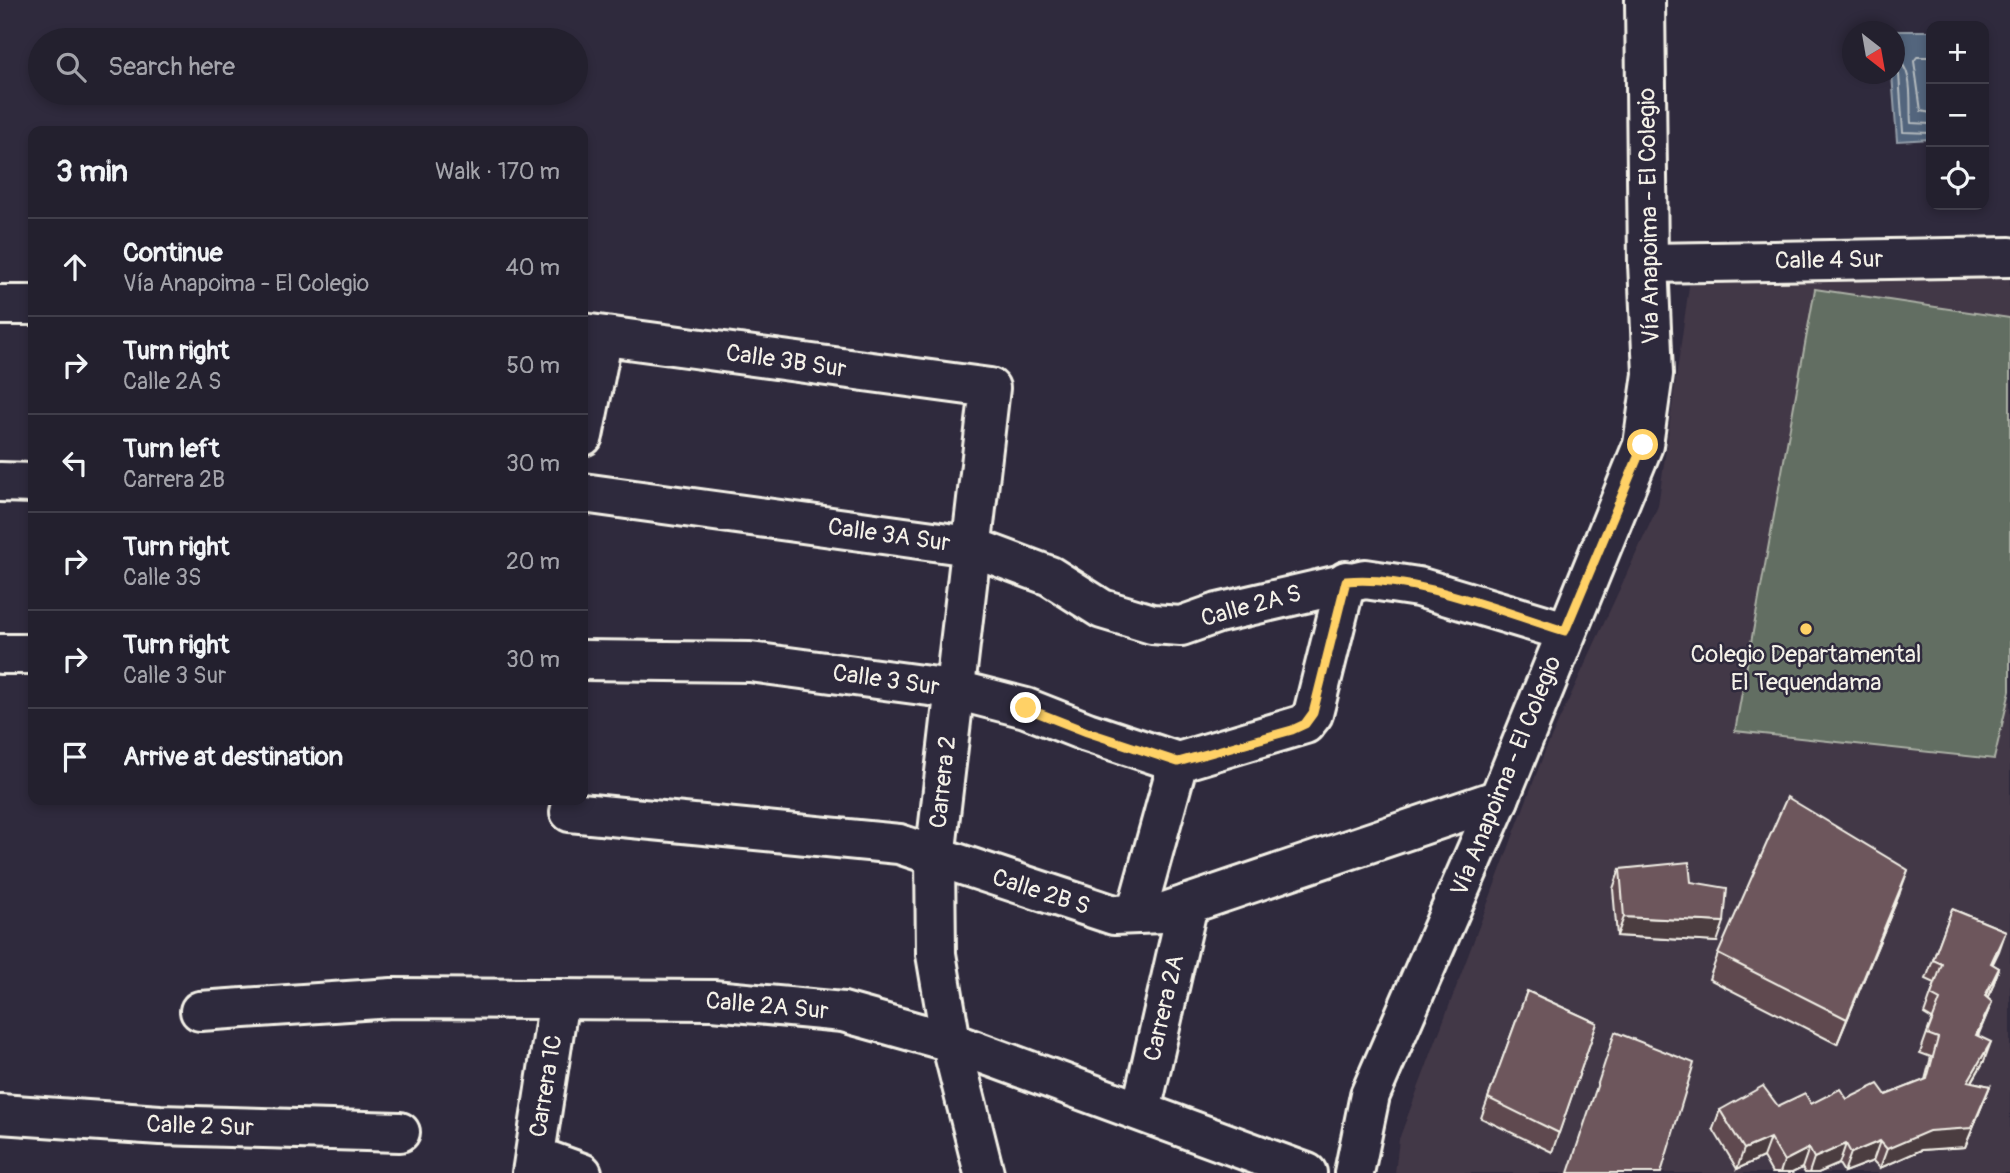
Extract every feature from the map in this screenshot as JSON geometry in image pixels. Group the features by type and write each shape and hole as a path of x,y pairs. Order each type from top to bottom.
{"street":[{"name":"Vía Anapoima - El Colegio","path":"1354,1173 1370,1095 1499,799 1565,631 1643,445 1653,374 1648,263 1645,0"},
{"name":"Calle 4 Sur","path":"1648,263 2010,257"},
{"path":"0,305 28,305"},
{"path":"588,385 593,334"},
{"name":"Calle 3B Sur","path":"593,334 990,388"},
{"name":"Carrera 2","path":"984,1173 951,1042 936,954 935,858 952,689 990,388"},
{"path":"0,482 28,483"},
{"name":"Calle 3A Sur","path":"588,495 970,546 1050,576 1102,609 1152,624 1181,626"},
{"name":"Calle 2A S","path":"1181,626 1218,613 1346,581 1365,579 1418,587 1565,631"},
{"path":"1136,914 1178,762 1305,724 1313,713 1346,581"},
{"path":"0,654 28,654"},
{"name":"Calle 3 Sur","path":"588,660 750,662 952,689 1026,708 1087,732 1178,762"},
{"name":"Calle 2B S","path":"570,812 900,844 935,858 1114,915 1162,913 1499,799"},
{"name":"Carrera 2A","path":"1141,1111 1188,904"},
{"name":"Calle 2A Sur","path":"200,1011 392,999 559,999 713,1000 843,1012 951,1042 1307,1173"},
{"name":"Carrera 1C","path":"533,1165 559,999"},
{"name":"Calle 2 Sur","path":"0,1114 160,1125 400,1132"},
{"path":"533,1165 582,1173"}],"shaded area":[{"name":"Colegio Departamental El Tequendama","path":"2010,273 2010,1173 1395,1173 1399,1139 1545,751 1658,506 1690,279"}],"green space":[{"path":"1815,289 2010,318 2010,691 1994,759 1735,731"}],"water":[{"path":"1905,31 1926,31 1926,139 1897,141 1893,84 1905,84"}],"building":[{"path":"1787,797 1908,870 1847,1019 1718,954"},
{"path":"1689,862 1691,882 1727,888 1724,922 1624,917 1620,869"},
{"path":"1952,909 2006,931 1991,963 1999,968 1985,996 1992,1002 1976,1035 1991,1042 1968,1081 1990,1086 1972,1128 1929,1131 1887,1149 1880,1141 1851,1153 1846,1144 1814,1158 1809,1148 1784,1161 1770,1138 1744,1149 1720,1110 1763,1086 1778,1106 1805,1093 1811,1104 1840,1089 1847,1099 1878,1084 1886,1095 1927,1079 1938,1038 1927,1034 1940,1000 1931,995 1942,964 1933,960"},
{"path":"1527,991 1597,1023 1559,1133 1488,1098"},
{"path":"1615,1032 1694,1063 1661,1173 1568,1173"}],"place":[{"name":"Colegio Departamental El Tequendama","path":"1806,629"}],"route":[{"path":"1026,708 1087,732 1178,762 1292,730 1305,724 1313,713 1346,581 1365,579 1418,587 1565,631 1643,445"}]}
